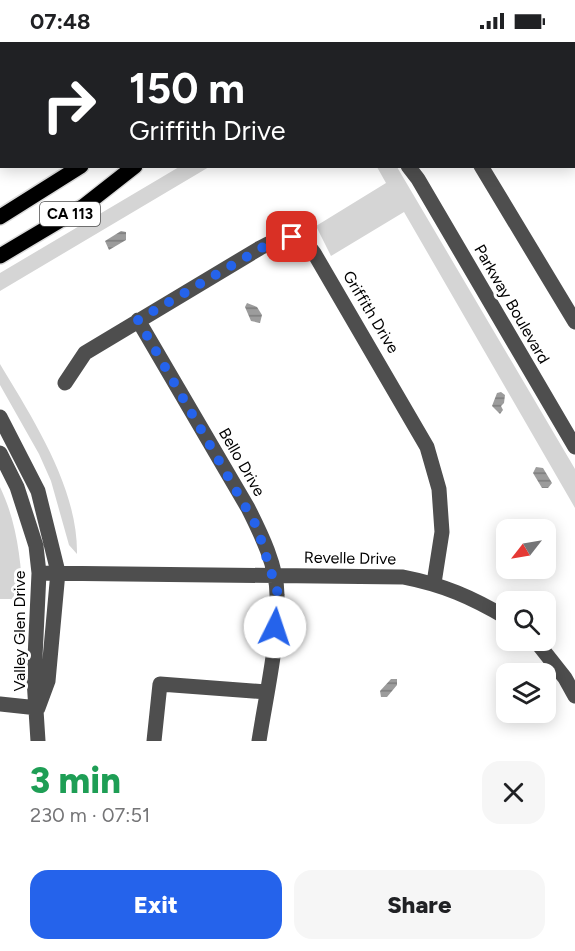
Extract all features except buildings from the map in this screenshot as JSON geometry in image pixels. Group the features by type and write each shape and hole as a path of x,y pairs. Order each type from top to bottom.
{"main road":[{"name":"CA 113","path":"0,217 78,168"},
{"name":"CA 113","path":"0,256 84,206 132,168"}],"street":[{"path":"482,168 575,322"},
{"name":"Parkway Boulevard","path":"418,173 575,447"},
{"name":"Griffith Drive","path":"65,383 85,353 272,242 292,237 310,247 427,447 439,489 442,532 434,583"},
{"name":"Bello Drive","path":"138,320 248,508 263,540 273,574 278,594 259,741"},
{"name":"Valley Glen Drive","path":"0,417 38,491 58,572 48,681 38,708"},
{"name":"Valley Glen Drive","path":"0,453 25,509 36,546 39,573 34,679 38,708 38,741"},
{"name":"Revelle Drive","path":"39,573 403,577 434,583 467,595 496,612"},
{"path":"544,651 565,678 575,696"},
{"path":"153,741 160,684 266,692"},
{"path":"0,704 38,708"}],"shaded area":[{"path":"177,168 207,168 0,291 0,273"},
{"path":"378,168 398,168 575,469 575,508 404,212 331,256 316,226 386,183"},
{"path":"121,231 126,232 126,240 109,250 105,241"},
{"path":"247,303 257,307 262,315 260,323 251,321 245,307"},
{"path":"0,364 39,431 62,479 75,529 77,554 69,545 51,481 39,454 0,385"},
{"path":"501,392 505,395 501,406 503,410 500,414 492,406 497,393"},
{"path":"536,467 543,468 552,483 548,488 542,488 533,473"},
{"path":"0,487 6,500 17,542 23,599 0,599"},
{"path":"391,679 397,679 397,685 387,697 381,697 380,691"}],"route":[{"path":"275,627 278,594 263,540 248,508 138,320 272,242 292,237"}]}
